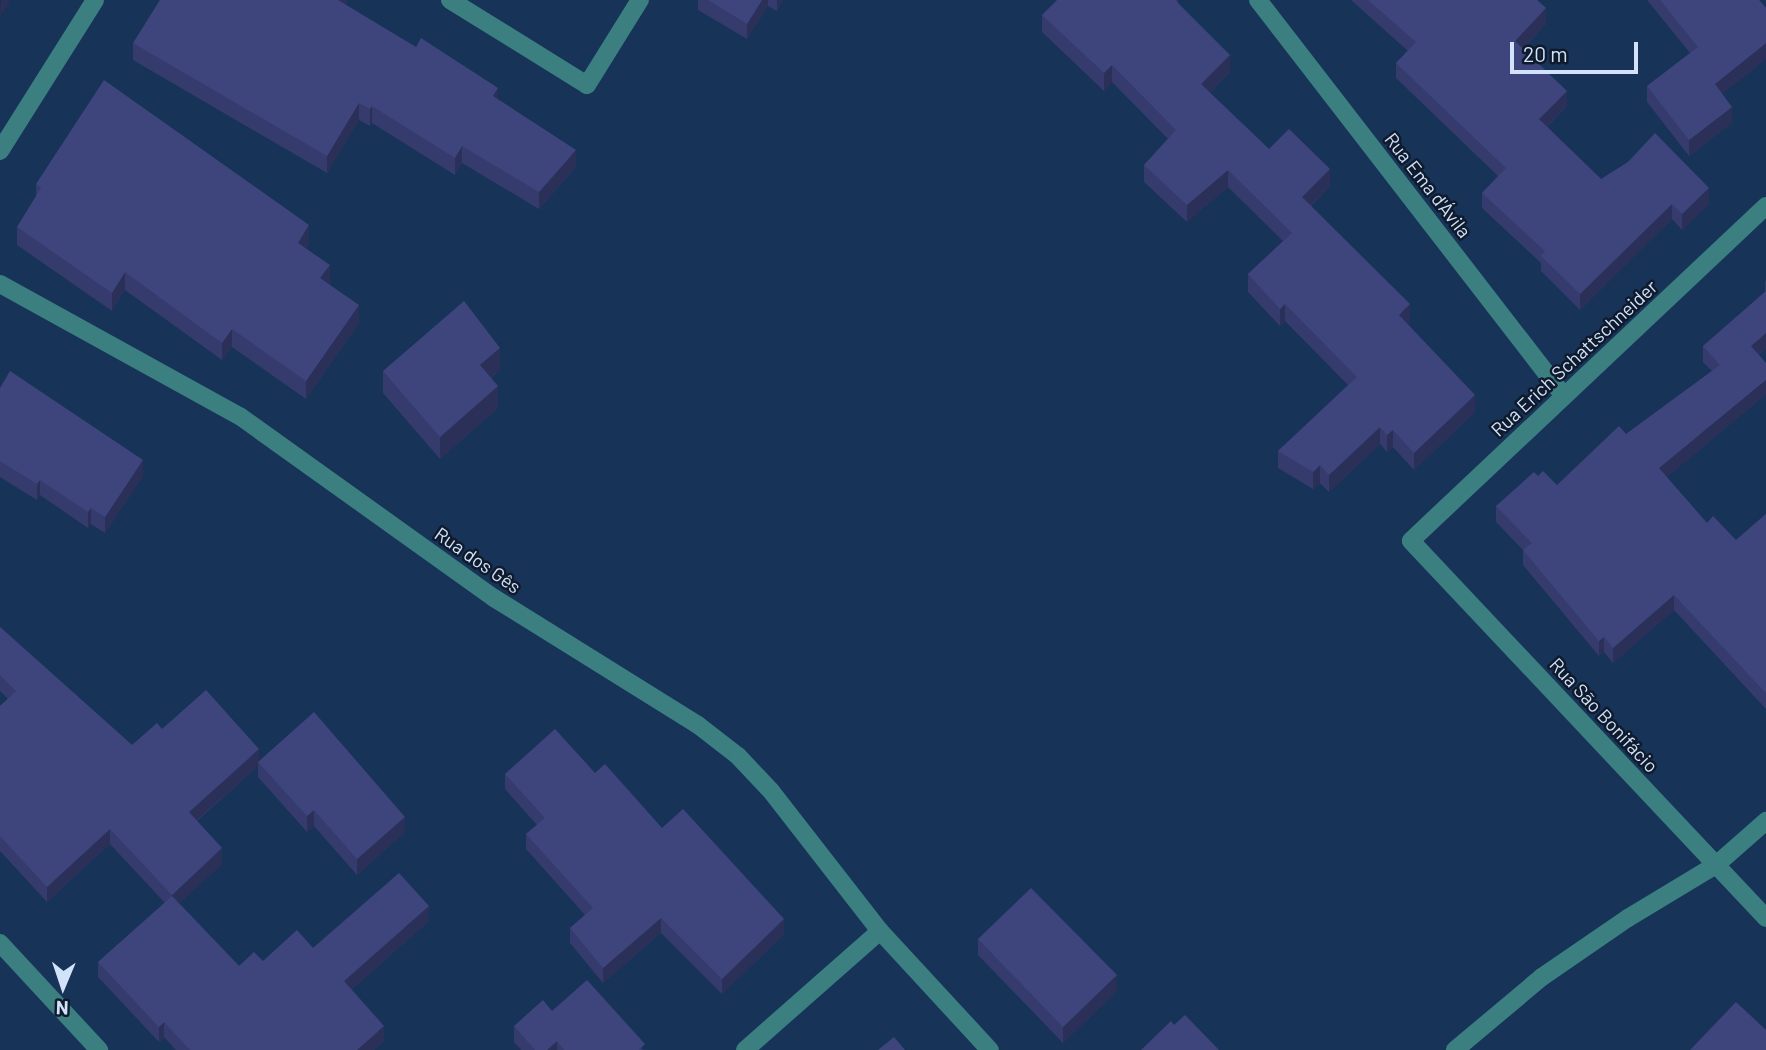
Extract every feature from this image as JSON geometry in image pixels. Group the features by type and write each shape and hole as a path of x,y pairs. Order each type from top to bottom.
{"street":[{"path":"0,151 95,0"},
{"path":"450,0 587,85 640,0"},
{"name":"Rua Ema d'Ávila","path":"1258,0 1564,396"},
{"name":"Rua Erich Schattschneider","path":"1411,541 1766,206"},
{"name":"Rua dos Gês","path":"0,284 241,417 524,619 698,725 738,756 771,791 880,931 990,1050"},
{"name":"Rua São Bonifácio","path":"1411,541 1766,918"},
{"path":"1455,1050 1542,977 1628,918 1716,865 1766,821"},
{"path":"745,1050 880,931"},
{"path":"0,943 89,1047"}],"building":[{"path":"160,0 338,0 416,47 421,38 498,88 493,96 576,150 539,192 462,146 455,158 372,106 370,109 359,103 327,156 133,43"},
{"path":"708,0 762,0 747,24"},
{"path":"1057,0 1175,0 1230,55 1201,84 1269,149 1289,129 1330,169 1302,197 1410,304 1399,315 1475,395 1414,453 1393,430 1387,435 1380,427 1329,475 1320,465 1313,472 1278,451 1357,377 1285,304 1280,309 1248,274 1292,233 1228,170 1187,205 1144,165 1176,130 1112,65 1104,73 1042,15"},
{"path":"1368,0 1537,0 1546,8 1515,41 1567,91 1539,119 1601,179 1628,162 1655,133 1709,188 1682,214 1672,204 1580,294 1541,256 1545,251 1482,193 1506,168 1396,63 1416,42"},
{"path":"1660,0 1759,0 1766,8 1766,43 1715,84 1732,107 1689,140 1647,86 1698,47"},
{"path":"104,80 309,225 298,243 330,265 320,278 359,305 306,381 232,329 222,343 125,272 112,293 17,227 41,188 36,184"},
{"path":"1766,291 1766,333 1751,346 1766,363 1766,380 1659,468 1707,523 1713,516 1736,540 1766,514 1766,693 1674,595 1613,648 1604,637 1599,641 1523,550 1532,543 1496,506 1534,472 1538,476 1543,471 1557,485 1619,426 1626,434 1720,365 1703,346"},
{"path":"464,301 500,348 480,365 498,386 440,437 383,371"},
{"path":"10,371 143,460 105,517 91,508 88,512 40,480 37,484 0,461 0,388"},
{"path":"0,627 132,745 157,723 162,729 206,690 259,749 189,812 222,848 172,895 110,829 47,887 0,836 0,706 16,691 0,675"},
{"path":"314,712 405,817 357,859 314,810 307,816 258,762"},
{"path":"555,729 595,773 605,764 662,828 683,809 784,919 722,979 661,918 603,968 570,928 593,908 526,834 545,818 505,774"},
{"path":"399,873 429,906 344,981 384,1026 357,1050 190,1050 164,1022 159,1027 98,962 172,896 239,966 254,952 263,961 297,930 313,948"},
{"path":"1031,888 1117,975 1063,1027 978,939"},
{"path":"587,980 645,1044 639,1050 564,1050 557,1041 547,1050 535,1050 514,1026 543,1000 552,1011"},
{"path":"1736,1002 1766,1030 1766,1050 1690,1050"},
{"path":"1185,1015 1219,1050 1141,1050 1171,1021 1174,1025"},
{"path":"894,1037 905,1050 878,1050"}]}
